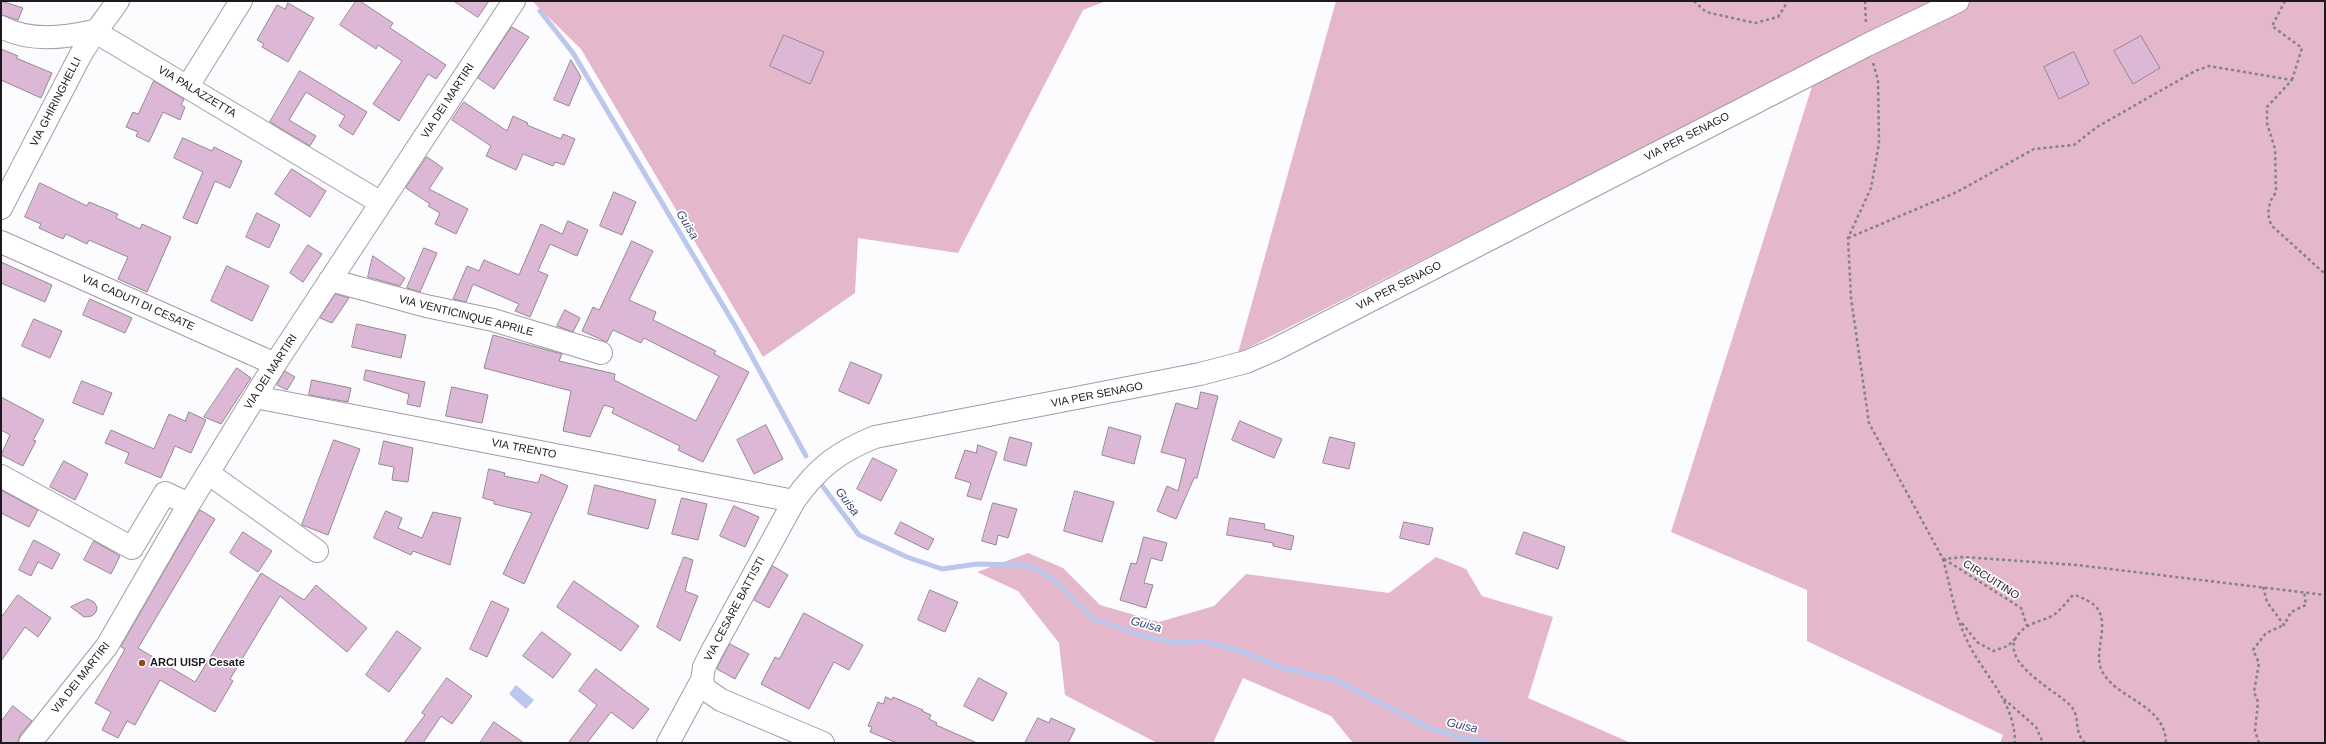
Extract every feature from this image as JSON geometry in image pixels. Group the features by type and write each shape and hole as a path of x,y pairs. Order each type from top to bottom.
{"street":[{"name":"VIA GHIRINGHELLI","path":"1,208 94,31 103,24 118,1"},
{"path":"188,86 241,1"},
{"name":"VIA DEI MARTIRI","path":"30,743 107,646 189,504 275,364 514,1"},
{"name":"VIA PER SENAGO","path":"810,478 827,463 850,447 875,437 1169,381 1246,362 1274,350 1867,45 1958,1"},
{"path":"1,27 18,35 34,38 76,35 94,31"},
{"name":"VIA PALAZZETTA","path":"94,31 381,202"},
{"name":"VIA CADUTI DI CESATE","path":"1,242 275,364"},
{"name":"VIA VENTICINQUE APRILE","path":"330,280 426,306 493,320 602,353"},
{"name":"VIA TRENTO","path":"255,397 794,501"},
{"path":"208,473 317,551"},
{"path":"1,476 132,548 165,493 189,504"},
{"name":"VIA CESARE BATTISTI","path":"668,743 702,680 704,667 711,653 794,501 810,478"},
{"path":"702,680 705,689 711,694 823,743"}],"path":[{"path":"1694,1 1706,12 1755,23 1778,17 1788,1"},
{"path":"1865,1 1867,45 1878,80 1879,143 1871,188 1848,238 1851,298 1869,423 1943,559 1965,637 2003,698 2015,726 2015,743"},
{"path":"2285,1 2272,26 2302,48 2292,80 2267,107 2267,123 2275,149 2276,192 2270,202 2268,214 2272,225 2325,274"},
{"path":"1848,238 1957,192 2034,149 2074,144 2097,127 2195,71 2209,66 2292,80"},
{"path":"1943,559 1964,556 2077,565 2304,591 2325,595"},
{"name":"CIRCUITINO","path":"1943,559 2021,608 2027,626"},
{"path":"2263,587 2267,602 2284,625"},
{"path":"2259,743 2255,731 2258,702 2254,692 2260,663 2253,650 2266,633 2284,625 2291,612 2306,606 2304,591"},
{"path":"1960,622 1977,642 1993,650 2008,646 2027,626 2053,615 2073,595 2080,596 2099,610 2103,624 2099,665 2103,673 2111,684 2147,706 2157,717 2166,737 2166,743"},
{"path":"2019,635 2014,648 2016,655 2032,677 2063,698 2075,710 2077,733 2085,743"},
{"path":"2003,698 2036,727 2043,743"}],"shaded area":[{"path":"532,1 1106,1 1083,10 958,253 858,238 855,293 763,357 581,49"},
{"path":"1336,1 2325,1 2325,743 2000,743 2003,735 1807,641 1807,590 1671,532 1821,58 1238,353"},
{"path":"1028,553 1063,568 1100,605 1159,622 1214,606 1246,574 1389,593 1436,557 1466,569 1482,596 1553,617 1528,698 1631,743 1353,743 1331,716 1243,678 1213,743 1157,743 1065,695 1059,643 1018,591 977,572"}],"water":[{"path":"516,685 534,700 526,709 509,694"}],"building":[{"path":"1,1 23,8 18,20 1,15"},
{"path":"356,1 360,1 393,23 390,28 446,65 436,79 428,74 399,121 373,104 402,61 378,45 376,49 340,25"},
{"path":"454,1 489,1 478,17"},
{"path":"288,3 314,18 288,62 262,47 264,44 257,40 277,5 285,9"},
{"path":"512,27 529,37 494,89 478,78"},
{"path":"784,35 824,52 810,84 770,66"},
{"path":"2141,36 2160,68 2133,84 2114,51"},
{"path":"1,49 18,56 16,58 52,73 41,98 1,80"},
{"path":"2074,52 2089,84 2059,99 2044,67"},
{"path":"571,60 581,77 569,106 554,100"},
{"path":"300,71 367,112 353,135 339,126 345,116 306,92 289,120 316,136 310,146 270,122"},
{"path":"154,81 184,99 181,105 185,107 180,120 163,112 149,142 136,136 138,132 126,127 133,112 138,114"},
{"path":"464,102 507,131 513,116 528,123 527,125 561,139 563,134 575,139 564,165 555,162 553,166 523,154 516,170 486,156 491,146 452,120"},
{"path":"183,138 212,151 214,147 242,161 230,188 215,181 197,224 183,218 203,172 174,158"},
{"path":"427,157 443,168 429,189 468,209 456,234 435,224 440,213 428,206 430,204 406,188"},
{"path":"292,169 326,191 310,217 275,194"},
{"path":"40,183 87,206 89,202 118,214 116,218 140,229 142,224 171,237 147,292 118,279 128,257 89,240 87,244 66,234 63,239 39,228 41,224 25,217"},
{"path":"614,192 636,202 622,235 600,226"},
{"path":"257,213 280,225 269,248 246,237"},
{"path":"568,221 588,230 577,256 550,244 538,271 548,275 530,317 515,311 519,304 473,284 466,302 453,299 467,266 479,271 484,260 519,275 541,224 562,234"},
{"path":"632,241 653,251 629,300 656,312 653,320 716,351 714,354 749,372 703,462 678,450 680,446 612,413 614,408 604,405 590,437 563,431 571,391 484,368 493,335 562,354 559,361 615,374 614,380 696,421 719,376 644,338 641,343 613,330 607,342 582,331 593,307 599,310"},
{"path":"308,245 322,254 303,282 290,273"},
{"path":"424,248 437,253 420,292 407,288"},
{"path":"373,256 405,278 400,286 368,277"},
{"path":"1,262 52,285 45,302 1,283"},
{"path":"227,266 269,286 252,321 211,301"},
{"path":"336,294 349,298 332,323 320,318"},
{"path":"90,299 132,318 125,333 83,315"},
{"path":"565,310 580,318 573,332 557,326"},
{"path":"34,319 62,331 50,358 22,346"},
{"path":"357,324 406,335 401,358 352,347"},
{"path":"851,362 882,375 869,404 839,391"},
{"path":"237,368 251,378 221,424 204,417"},
{"path":"366,370 425,382 420,407 407,404 409,394 364,380"},
{"path":"285,371 295,377 287,390 277,385"},
{"path":"312,380 351,388 348,402 309,395"},
{"path":"82,381 112,393 103,415 73,403"},
{"path":"452,387 488,395 482,423 446,416"},
{"path":"1201,392 1218,396 1197,478 1194,478 1176,519 1157,511 1167,486 1178,491 1186,459 1161,452 1176,403 1197,409"},
{"path":"1,397 44,420 33,440 36,441 23,466 1,455 10,435 1,430"},
{"path":"189,412 206,420 191,453 175,446 161,478 125,463 129,453 105,443 111,430 154,449 169,414 185,421"},
{"path":"1240,421 1282,439 1274,458 1232,440"},
{"path":"766,425 783,459 754,474 737,440"},
{"path":"1109,427 1141,436 1134,464 1102,455"},
{"path":"1010,437 1032,443 1026,466 1004,460"},
{"path":"1330,437 1355,443 1349,469 1323,463"},
{"path":"334,440 360,449 328,535 302,525"},
{"path":"384,441 413,448 408,482 392,480 394,467 379,464"},
{"path":"978,445 997,452 981,500 967,496 971,483 955,478 965,450 976,453"},
{"path":"873,458 897,470 881,501 857,489"},
{"path":"64,461 88,474 75,500 50,487"},
{"path":"489,469 505,473 504,476 538,483 541,474 568,486 524,584 503,574 532,513 494,504 494,501 483,498"},
{"path":"595,485 656,500 648,529 588,514"},
{"path":"1,490 38,510 29,527 1,513"},
{"path":"1075,491 1114,502 1102,542 1064,531"},
{"path":"682,498 707,504 698,540 672,534"},
{"path":"993,503 1017,509 1008,538 998,535 996,545 982,541"},
{"path":"734,506 759,517 745,547 720,536"},
{"path":"200,510 215,519 138,648 195,682 261,573 304,600 316,585 367,628 347,652 280,596 230,679 233,681 215,712 160,680 135,725 127,721 118,738 102,730 111,712 95,703 125,649 121,647"},
{"path":"386,511 402,518 398,528 422,538 433,512 461,518 450,565 413,551 411,555 374,538"},
{"path":"1230,518 1265,524 1264,529 1294,536 1291,550 1273,546 1273,543 1227,535"},
{"path":"901,522 934,539 928,550 895,534"},
{"path":"1404,522 1433,528 1429,545 1400,538"},
{"path":"243,532 272,551 258,572 230,553"},
{"path":"1524,532 1565,547 1558,569 1516,554"},
{"path":"1144,537 1167,543 1162,561 1151,558 1144,583 1153,585 1146,608 1120,600 1131,563 1136,564"},
{"path":"34,540 60,554 52,569 38,562 31,576 19,570"},
{"path":"94,541 120,556 111,574 84,560"},
{"path":"684,557 693,560 685,591 698,596 680,641 657,627"},
{"path":"773,566 788,575 769,608 754,600"},
{"path":"574,581 639,626 621,651 557,607"},
{"path":"930,590 958,602 945,632 918,620"},
{"path":"18,595 51,618 38,637 25,627 1,661 1,618"},
{"path":"88,599 94,602 97,607 96,612 92,616 84,617 71,607"},
{"path":"492,601 509,609 487,657 470,649"},
{"path":"804,613 863,645 849,670 834,662 809,709 761,684 775,657 779,659"},
{"path":"397,631 421,648 389,692 366,675"},
{"path":"542,632 571,654 553,678 523,656"},
{"path":"730,644 749,654 735,679 717,669"},
{"path":"596,669 649,709 633,729 611,712 587,743 568,743 597,705 579,691"},
{"path":"447,678 472,696 452,724 441,716 423,743 404,743 425,715 422,713"},
{"path":"979,678 1007,693 993,721 964,706"},
{"path":"886,697 892,700 893,697 923,710 922,711 931,715 929,719 937,723 936,725 977,743 897,743 870,732 872,727 868,726 878,702 883,704"},
{"path":"13,706 32,721 20,735 18,743 1,743 1,722"},
{"path":"1038,718 1049,723 1051,718 1075,729 1068,743 1025,743"},
{"path":"494,722 524,743 480,743"}],"waterway":[{"name":"Guisa","path":"540,11 573,53 737,329 806,456"},
{"name":"Guisa","path":"821,484 859,535 907,557 942,569 977,564 1022,565 1036,568 1057,583 1093,619 1147,637 1178,643 1203,641 1240,651 1283,668 1336,680 1429,728 1471,740 1500,743"}],"place":[{"name":"ARCI UISP Cesate","path":"142,663"}]}
